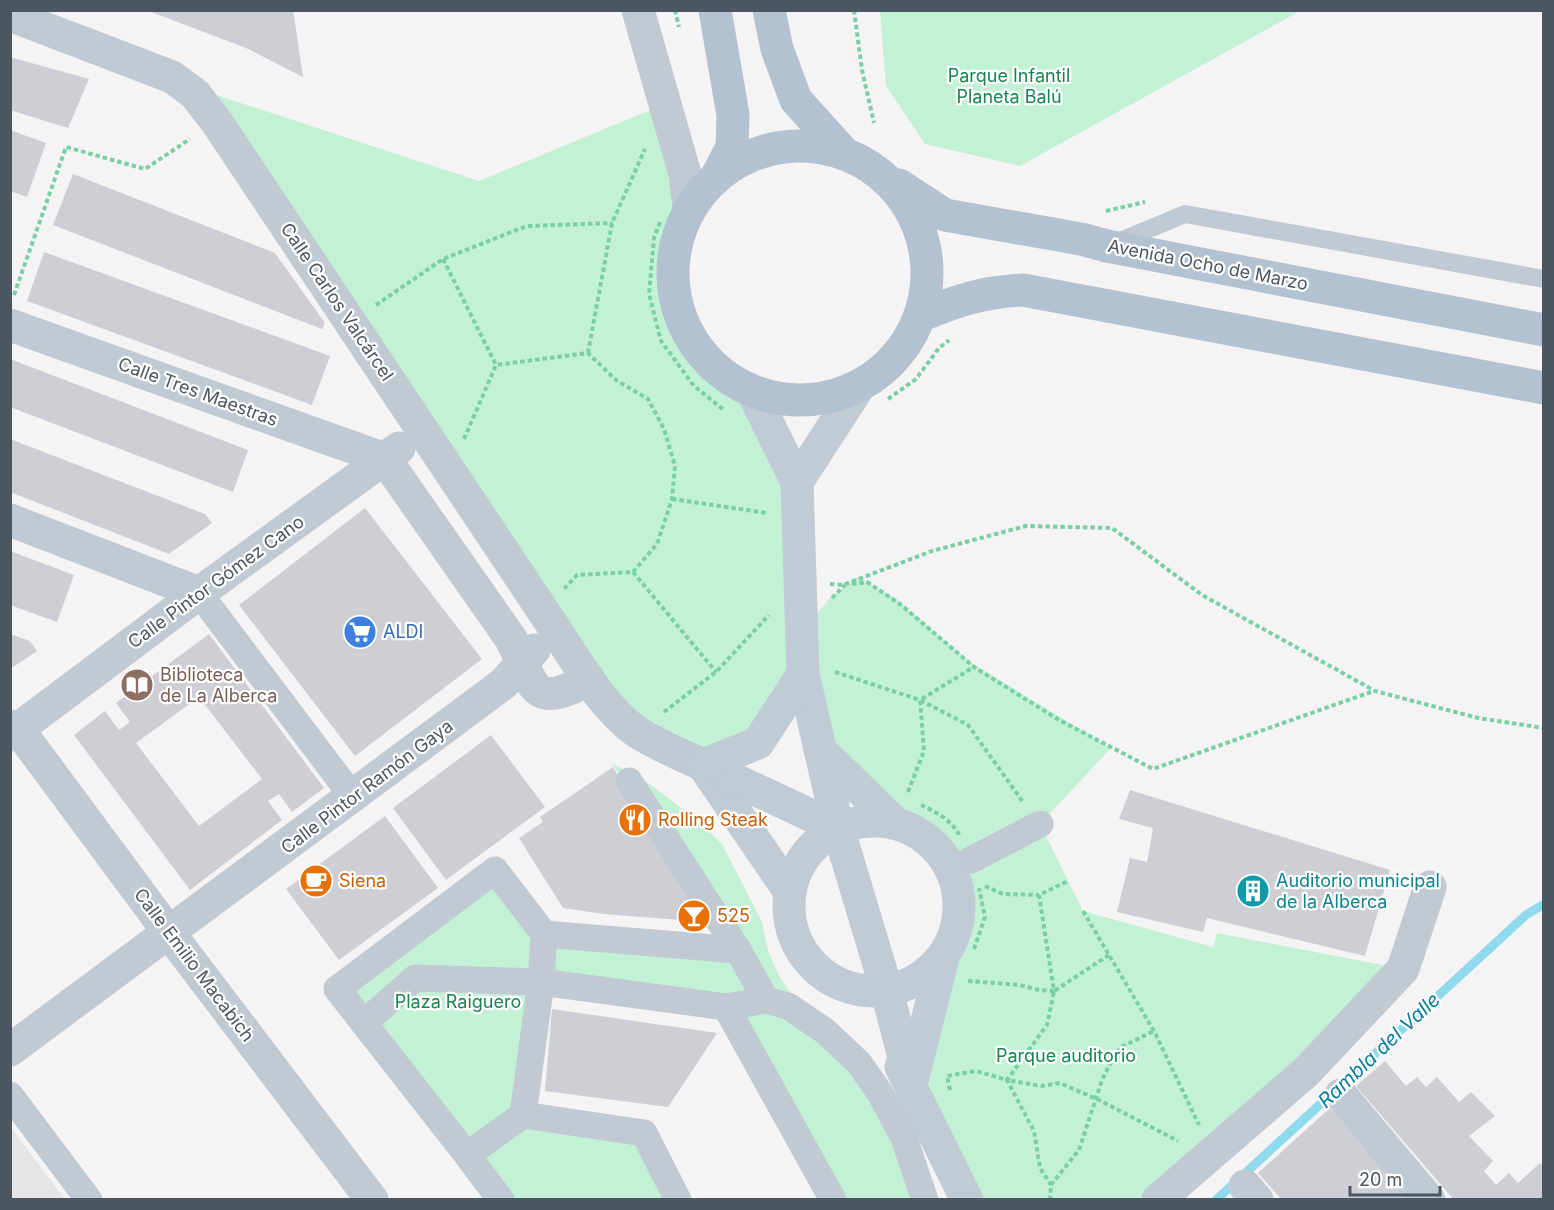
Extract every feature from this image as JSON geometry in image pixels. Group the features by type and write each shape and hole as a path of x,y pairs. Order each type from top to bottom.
{"main road":[{"path":"715,10 733,115 732,147 718,174"},
{"path":"769,10 777,50 796,100 843,152"},
{"path":"797,482 720,374 691,341 674,300 672,255 675,214 718,174 757,152 800,144 843,152"},
{"name":"Avenida Ocho de Marzo","path":"843,152 945,215 1081,239 1107,246 1544,330"},
{"path":"882,174 914,213 927,255 922,315 901,354 797,482 787,516 818,673 820,750 874,991 911,1085 967,1199"},
{"path":"922,315 961,299 994,291 1023,290 1544,388"},
{"path":"742,405 869,396"},
{"path":"703,765 758,742 818,673"},
{"path":"820,750 899,810 943,855 956,881 960,902 956,931 957,965 911,1085"},
{"path":"703,765 838,828"},
{"path":"703,765 790,892"},
{"path":"899,810 838,828 818,841 799,864 790,892 791,922 795,937 810,962 833,981 874,991 957,965"}],"street":[{"path":"638,10 684,174 675,214"},
{"name":"Calle Carlos Valcárcel","path":"10,15 172,78 195,94 216,121 590,679 619,717 638,732 703,765"},
{"name":"Calle Tres Maestras","path":"10,325 385,459"},
{"name":"Calle Pintor Gómez Cano","path":"13,730 422,431"},
{"path":"385,459 511,639 533,686 545,693 558,694 590,679"},
{"path":"10,520 199,594 353,797"},
{"name":"Calle Pintor Ramón Gaya","path":"10,1050 170,934 503,684 540,643 549,621"},
{"name":"Calle Emilio Macabich","path":"13,730 372,1200"},
{"path":"629,781 738,950 766,1000"},
{"path":"970,860 1040,824"},
{"path":"501,1200 337,989 495,870 544,934 541,982 523,1115"},
{"path":"1158,1200 1198,1149 1306,1072 1403,969 1430,887"},
{"path":"544,934 738,950"},
{"path":"364,1023 415,978 541,982 726,1007 766,1000 788,1006 825,1031 860,1063 880,1093 904,1138 925,1200"},
{"path":"726,1007 833,1200"},
{"path":"10,1095 89,1200"},
{"path":"1341,1095 1429,1200"},
{"path":"467,1155 523,1115 644,1133 678,1200"}],"lane":[{"path":"1107,246 1185,214 1544,279"}],"path":[{"path":"854,10 862,70 874,123"},
{"path":"10,304 66,147 145,169 216,121"},
{"path":"588,353 612,223 646,147"},
{"path":"675,214 654,238 649,294 661,341 694,386 742,405"},
{"path":"350,323 443,259 527,226 612,223"},
{"path":"442,461 467,437 496,365 443,259"},
{"path":"869,396 916,379 939,348 956,335"},
{"path":"496,365 588,353"},
{"path":"549,621 577,575 633,572 657,544 672,499 675,466 664,429 648,399 616,380 588,353"},
{"path":"672,499 787,516"},
{"path":"827,604 843,585 932,551 1026,525 1112,528 1202,595 1375,691 1478,718 1544,728"},
{"path":"633,572 716,672"},
{"path":"638,732 716,672 801,581 843,585 867,582 900,604 974,667 1059,720 1153,770 1375,691"},
{"path":"920,700 974,667"},
{"path":"818,673 920,700 968,725 1040,824"},
{"path":"899,810 924,751 920,700"},
{"path":"1068,881 1039,895 1003,894 979,884 985,916 979,938 957,965 1020,985 1054,991 1109,955"},
{"path":"1007,1080 1047,1025 1054,991 1039,895"},
{"path":"1083,911 1154,1031 1198,1149"},
{"path":"1050,1200 1051,1185 1079,1150 1102,1080 1113,1058 1121,1047 1154,1031"},
{"path":"943,1066 952,1095"},
{"path":"947,1076 976,1071 1041,1086 1060,1083 1198,1149"},
{"path":"1007,1080 1034,1131 1040,1168 1051,1185"}],"shaded area":[{"path":"11,1128 65,1199 11,1199"}],"green space":[{"name":"Parque Infantil Planeta Balú","path":"880,10 1300,11 1020,166 925,144 886,86"},
{"name":"Parque auditorio","path":"186,85 479,181 665,104 689,207 672,255 674,300 691,341 720,374 754,395 797,482 803,632 829,599 857,577 895,598 970,662 1111,748 1040,824 1083,911 1213,947 1217,933 1403,969 1158,1199 967,1199 911,1085 943,958 956,931 960,901 956,881 943,855 921,834 894,822 820,750 803,674 758,743 703,765 638,733"},
{"name":"Plaza Raiguero","path":"612,763 648,783 691,815 722,844 762,922 768,951 778,974 796,1001 835,1028 934,1199 823,1199 717,1016 547,995 535,1115 646,1132 684,1199 498,1199 333,986 499,858 550,931 726,947"}],"building":[{"path":"146,10 293,10 303,77 246,48"},
{"path":"10,57 89,79 68,128 10,110"},
{"path":"10,130 46,143 27,197 10,191"},
{"path":"73,174 275,253 325,323 322,329 53,225"},
{"path":"44,252 330,356 312,405 27,301"},
{"path":"10,359 248,450 233,492 10,407"},
{"path":"10,439 205,514 212,523 169,554 10,492"},
{"name":"ALDI","path":"365,508 482,659 355,756 239,605"},
{"path":"10,551 74,575 57,622 10,605"},
{"path":"10,634 30,641 37,651 10,669"},
{"path":"209,634 324,788 292,812 279,794 268,801 282,820 190,890 74,735 105,711 119,730 130,722 116,703","holes":["199,697 262,779 199,826 136,743"]},
{"path":"491,735 545,807 446,880 393,808"},
{"path":"613,767 669,864 706,922 604,914 563,908 519,838 543,822 540,817"},
{"name":"Auditorio municipal de la Alberca","path":"1130,790 1390,870 1365,956 1207,918 1203,932 1117,912 1130,858 1147,862 1153,828 1119,819"},
{"path":"385,816 438,888 339,960 286,889"},
{"path":"552,1009 717,1033 668,1107 545,1091"},
{"path":"1385,1061 1406,1086 1417,1077 1426,1087 1437,1077 1459,1102 1471,1092 1495,1116 1469,1136 1493,1161 1484,1171 1496,1185 1509,1173 1518,1183 1540,1163 1544,1167 1544,1200 1454,1200 1356,1086"},
{"path":"1330,1108 1411,1200 1282,1200 1258,1173"}],"waterway":[{"name":"Rambla del Valle","path":"1216,1200 1526,915 1544,904"}],"place":[{"name":"ALDI","path":"360,632"},
{"name":"Biblioteca de La Alberca","path":"137,685"},
{"name":"Rolling Steak","path":"635,820"},
{"name":"Siena","path":"316,881"},
{"name":"Auditorio municipal de la Alberca","path":"1253,891"},
{"name":"525","path":"694,916"}]}
